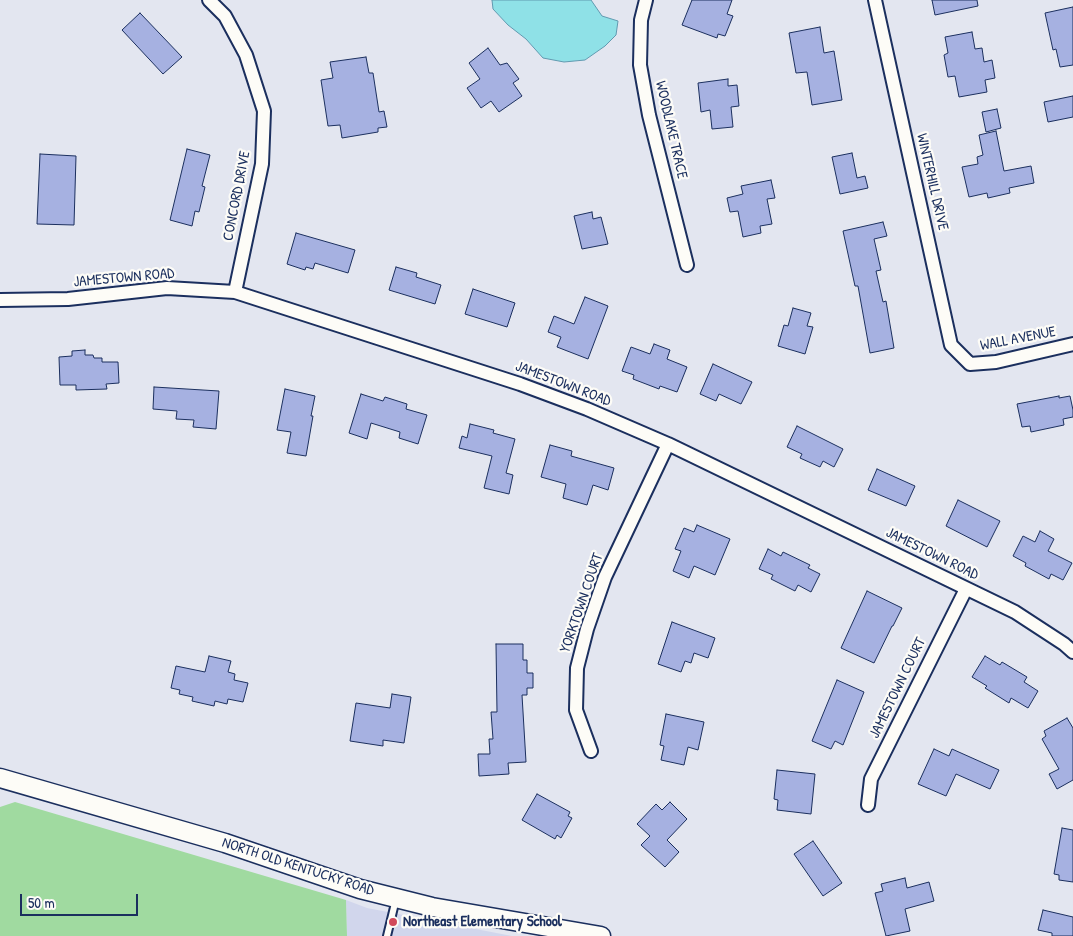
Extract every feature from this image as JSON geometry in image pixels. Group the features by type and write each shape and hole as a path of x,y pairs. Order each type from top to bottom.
{"street":[{"name":"CONCORD DRIVE","path":"208,0 225,16 246,55 264,111 262,164 235,292"},
{"name":"WOODLAKE TRACE","path":"646,0 642,20 640,66 649,115 687,265"},
{"name":"WINTERHILL DRIVE","path":"875,0 951,345 970,364"},
{"name":"JAMESTOWN ROAD","path":"0,300 68,300 168,288 235,292 520,384 587,409 668,444 1014,612 1064,644 1073,652"},
{"name":"WALL AVENUE","path":"970,364 996,362 1073,344"},
{"name":"YORKTOWN COURT","path":"591,751 576,710 577,668 587,629 605,577 668,444"},
{"name":"JAMESTOWN COURT","path":"868,805 871,779 966,589"},
{"name":"NORTH OLD KENTUCKY ROAD","path":"0,778 226,843 360,889 432,907 601,936"}],"lane":[{"path":"387,936 396,898"}],"shaded area":[{"name":"Northeast Elementary School","path":"346,900 367,908 512,936 347,936"}],"green space":[{"path":"15,802 346,900 347,936 0,936 0,807"}],"water":[{"path":"492,0 591,0 602,16 618,21 616,35 605,46 585,60 564,62 543,58 526,39 508,25 493,9"}],"building":[{"path":"692,0 732,0 727,14 733,16 725,36 718,34 717,38 682,25"},
{"path":"932,0 977,0 978,6 935,15"},
{"path":"1073,7 1073,65 1060,67 1056,49 1053,50 1045,13"},
{"path":"140,13 182,57 163,74 122,30"},
{"path":"820,27 824,53 834,51 842,100 812,105 807,72 796,73 789,33"},
{"path":"972,32 975,49 982,48 984,62 992,60 995,78 985,80 987,92 959,97 955,76 948,77 944,55 948,53 945,37"},
{"path":"488,48 500,65 507,63 519,79 513,83 522,96 499,112 491,101 481,108 467,88 480,79 469,63"},
{"path":"366,57 369,73 373,73 379,112 384,111 387,127 378,128 378,132 342,138 340,125 328,126 321,80 333,78 330,62"},
{"path":"728,79 728,86 737,85 739,106 731,107 733,127 712,129 710,110 701,112 698,83"},
{"path":"1073,96 1073,117 1048,122 1044,102"},
{"path":"997,109 1001,128 986,132 982,112"},
{"path":"996,131 1004,171 1031,166 1034,183 1009,188 1010,193 988,198 987,193 969,197 962,167 978,164 977,157 983,155 979,135"},
{"path":"187,149 210,155 202,186 205,187 199,212 195,211 192,226 170,220"},
{"path":"852,153 857,178 865,176 868,188 840,194 832,157"},
{"path":"40,154 76,156 74,225 37,224"},
{"path":"771,180 775,198 767,199 772,224 760,226 761,233 743,237 738,211 730,212 727,198 743,194 741,186"},
{"path":"592,212 593,219 601,217 608,244 582,249 574,216"},
{"path":"883,222 887,236 874,239 881,270 876,271 883,302 886,301 894,348 870,353 858,286 855,286 843,231"},
{"path":"296,233 355,250 348,273 315,263 313,269 306,267 305,270 287,264"},
{"path":"396,267 417,273 416,277 441,285 435,304 389,290"},
{"path":"473,289 515,303 507,327 465,314"},
{"path":"585,297 608,306 588,359 557,347 561,337 548,332 554,316 574,324"},
{"path":"793,308 811,313 807,326 813,327 805,354 778,346 784,325 788,326"},
{"path":"654,344 670,350 667,359 687,367 677,392 660,386 659,389 633,379 634,375 622,371 631,347 650,354"},
{"path":"85,350 85,355 102,358 102,362 118,362 119,383 106,384 107,389 76,390 76,385 60,385 59,357 72,356 72,351"},
{"path":"713,364 752,382 741,404 719,394 716,401 700,394"},
{"path":"154,387 219,391 216,429 193,427 194,420 176,419 177,411 153,409"},
{"path":"285,389 315,396 306,456 287,453 291,432 277,430"},
{"path":"361,394 383,401 385,397 407,404 406,409 427,415 418,444 399,438 400,432 371,423 367,439 349,433"},
{"path":"1059,396 1059,398 1070,396 1073,410 1073,417 1063,419 1064,425 1031,432 1030,426 1022,427 1017,404"},
{"path":"470,424 494,430 493,433 515,439 506,473 513,475 509,494 484,488 492,456 459,448 462,436 467,438"},
{"path":"797,426 843,449 834,467 823,461 820,467 800,458 802,454 787,447"},
{"path":"550,445 572,451 571,456 614,468 608,490 593,485 587,505 563,498 566,484 541,477"},
{"path":"877,469 915,486 906,506 868,490"},
{"path":"958,500 1000,521 987,547 946,526"},
{"path":"697,525 730,539 715,575 694,566 689,578 673,571 681,551 675,549 684,528 694,532"},
{"path":"1040,531 1054,539 1048,551 1072,563 1063,580 1051,574 1049,579 1025,566 1026,563 1013,556 1023,536 1035,542"},
{"path":"768,549 781,556 783,552 810,565 808,568 820,574 811,592 798,585 795,591 771,579 773,575 759,569"},
{"path":"867,591 902,608 874,663 841,648"},
{"path":"672,622 715,638 708,658 694,653 691,663 685,661 681,672 658,664"},
{"path":"496,644 523,644 523,660 527,660 527,673 533,673 533,688 527,688 527,695 522,695 526,762 508,763 509,774 479,776 478,754 490,754 489,739 493,739 491,712 497,712"},
{"path":"209,656 231,661 228,672 235,674 234,680 248,683 243,702 228,699 227,704 215,701 214,706 192,701 193,697 179,694 180,690 171,688 176,666 205,672"},
{"path":"985,656 1000,665 1002,662 1027,677 1024,682 1038,691 1028,708 1011,698 1009,703 985,688 987,686 972,677"},
{"path":"837,680 864,692 843,745 835,741 831,749 812,741"},
{"path":"392,694 411,697 404,743 383,740 383,746 350,741 356,703 390,708"},
{"path":"666,714 704,722 698,750 688,747 684,765 661,760 664,746 660,745"},
{"path":"1067,718 1073,728 1073,780 1057,789 1049,774 1059,769 1042,739 1046,736 1044,731"},
{"path":"934,749 949,756 952,749 999,770 990,789 956,774 946,796 918,784"},
{"path":"777,770 815,774 811,814 777,810 778,800 774,799"},
{"path":"537,794 570,812 568,816 572,818 561,838 557,835 555,839 522,820"},
{"path":"670,802 687,819 667,840 679,852 665,867 641,845 650,836 637,824 656,804 662,810"},
{"path":"1062,828 1073,830 1073,882 1059,880 1059,875 1054,874"},
{"path":"813,841 842,883 823,896 794,854"},
{"path":"905,878 907,888 929,882 934,901 905,909 910,931 886,936 875,893 883,891 881,884"},
{"path":"1043,910 1073,917 1073,936 1052,936 1052,933 1038,930"}],"place":[{"name":"Northeast Elementary School","path":"393,922"}]}
